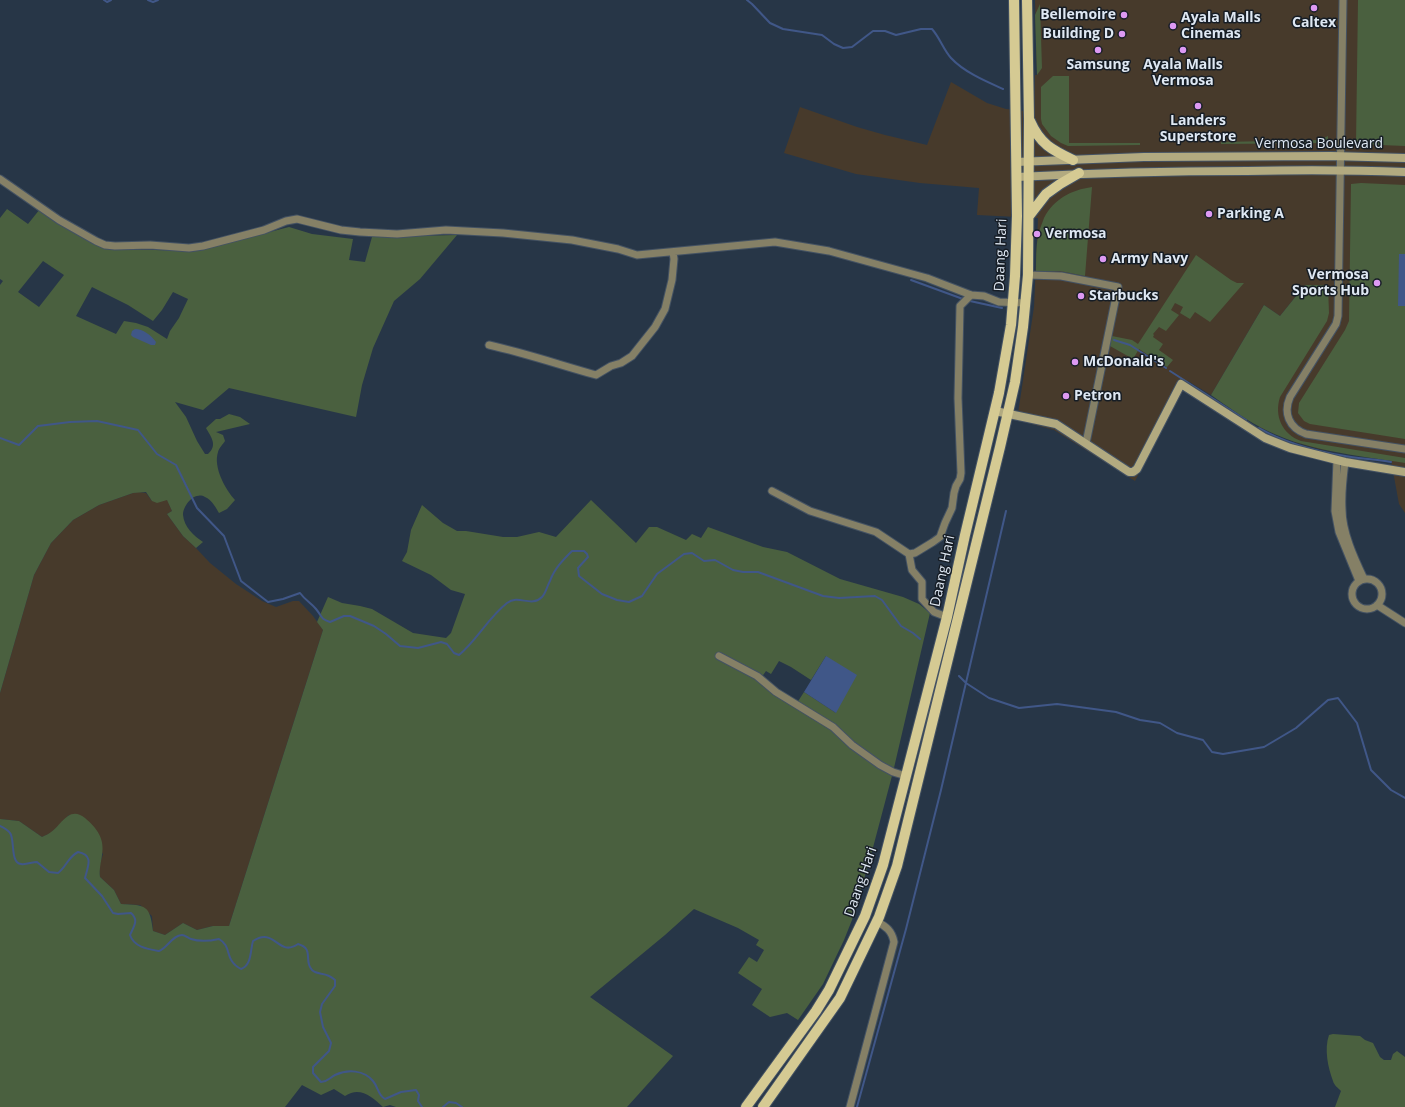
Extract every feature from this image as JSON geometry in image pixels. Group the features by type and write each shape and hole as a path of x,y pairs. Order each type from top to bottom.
{"main road":[{"name":"Daang Hari","path":"746,1107 816,1011 829,990 865,916 883,865 947,617 995,411 1007,353 1013,303 1016,254 1017,177 1014,0"},
{"name":"Daang Hari","path":"762,1107 840,998 877,922 897,866 1008,414 1015,382 1026,303 1028,275 1029,120 1027,0"},
{"path":"1029,120 1036,133 1046,145 1073,160"},
{"name":"Vermosa Boulevard","path":"1016,162 1144,157 1340,156 1405,158"},
{"name":"Vermosa Boulevard","path":"1017,177 1079,173 1340,170 1405,172"},
{"path":"1029,216 1046,194 1079,173"},
{"path":"995,411 1056,424 1129,472 1135,471 1181,384 1265,438 1290,448 1341,461 1405,472"}],"street":[{"path":"1343,0 1338,316 1336,324 1290,397 1286,407 1290,422 1297,430 1306,434 1405,449"},
{"path":"0,179 59,220 105,245 150,245 189,248 203,246 264,230 286,221 297,219 341,230 360,232 397,234 446,230 503,233 579,242 618,249 636,255 774,242 829,251 927,278 971,295 984,296 999,302 1026,303"},
{"path":"489,345 520,352 596,375 611,366 621,363 632,356 655,327 665,308 673,276 673,252"},
{"path":"1028,275 1061,276 1118,287 1086,443"},
{"path":"909,554 940,537 952,508 954,493 960,479 958,398 960,306 971,295"},
{"path":"1341,461 1343,519 1361,580"},
{"path":"772,491 810,511 876,532 909,554 912,570 922,582 922,599 934,612 947,617"},
{"path":"1361,580 1374,580 1381,587 1382,596 1377,605 1368,609 1359,607 1355,603 1352,594 1355,585 1361,580"},
{"path":"1377,605 1405,623"},
{"path":"719,656 757,676 776,692 833,727 852,745 880,764 893,772 906,776"},
{"path":"850,1107 894,942 889,930 877,922"}],"shaded area":[{"name":"Vermosa","path":"1035,0 1405,0 1405,513 1399,504 1391,460 1319,449 1295,442 1259,427 1305,285 1280,316 1264,305 1211,395 1188,381 1135,481 1054,430 1017,420 1034,307 1038,218 977,215 979,188 920,183 856,174 784,153 800,107 857,127 927,145 951,82 987,103 1006,109 1034,112 1035,75 1037,75"},
{"path":"138,492 146,493 152,501 167,499 172,511 167,514 183,536 210,563 236,584 262,601 276,607 293,601 299,601 313,616 323,630 229,926 213,926 197,930 183,923 165,935 153,931 152,916 140,905 121,904 114,890 100,877 99,867 103,854 69,815 51,833 42,837 19,821 0,819 0,693 34,575 51,543 73,520 99,505"}],"green space":[{"path":"1358,0 1405,0 1405,146 1356,144"},
{"path":"1040,4 1042,68 1037,75 1035,15"},
{"path":"1053,76 1069,76 1069,143 1140,143 1140,145 1068,146 1051,136 1042,124 1041,87"},
{"path":"1328,136 1328,143 1221,144 1221,142 1320,140"},
{"name":"Vermosa Sports Hub","path":"1351,184 1405,185 1405,439 1310,424 1304,421 1298,413 1299,403 1345,330 1349,321"},
{"path":"1092,187 1085,276 1060,271 1036,271 1036,249 1038,236 1048,211 1064,196 1077,190"},
{"path":"7,209 28,224 40,209 113,249 197,251 289,227 312,234 353,239 349,260 365,262 372,237 457,235 420,279 394,301 373,348 362,385 356,417 229,388 203,410 175,402 186,417 205,454 208,454 213,447 213,441 206,428 216,419 220,419 229,414 240,417 250,424 216,432 223,435 225,441 218,452 217,464 221,478 227,490 235,500 227,509 219,513 214,504 205,497 194,497 187,503 183,515 185,523 193,534 203,542 196,548 183,536 167,514 172,511 167,500 157,503 152,501 146,492 133,493 99,505 73,520 51,543 34,575 0,693 0,285 3,281 0,279 0,218","holes":["43,261 64,275 39,307 18,292","92,287 128,305 153,321 173,292 188,299 167,339 148,327 124,321 116,334 76,316"]},
{"path":"1196,255 1231,280 1237,283 1244,283 1210,322 1195,312 1190,319 1180,313 1183,307 1175,303 1171,310 1179,315 1166,331 1159,327 1153,334 1153,337 1163,344 1159,350 1173,360 1167,367 1139,349 1133,359 1110,346 1112,336 1132,340 1138,344"},
{"path":"1305,285 1328,286 1329,313 1327,321 1280,397 1278,411 1281,424 1289,434 1301,441 1405,458 1405,463 1331,451 1294,442 1260,427 1211,395 1264,305 1280,316"},
{"path":"591,500 636,543 649,527 657,527 686,540 692,534 701,538 708,527 763,547 787,552 840,579 903,597 919,604 930,613 893,772 852,920 823,984 798,1020 787,1013 770,1017 752,1005 762,989 738,973 749,957 757,962 764,950 756,945 759,940 738,928 694,909 590,997 673,1056 627,1107 396,1107 390,1105 383,1107 370,1096 361,1092 350,1093 345,1096 334,1089 321,1095 302,1085 285,1107 0,1107 0,819 19,821 42,837 54,830 68,816 75,814 81,815 93,826 101,839 103,849 100,877 114,890 121,904 141,906 148,911 152,922 153,931 165,935 183,923 197,930 213,926 229,926 323,630 317,622 328,597 342,603 372,609 413,633 446,638 451,633 465,594 451,590 431,575 402,561 407,552 411,530 422,505 443,523 457,531 503,537 517,537 539,532 556,537","holes":["826,656 836,713 804,692 797,703 761,678 766,671 771,674 779,661 811,680"]},
{"path":"1329,1035 1360,1036 1373,1043 1380,1057 1384,1060 1391,1060 1393,1054 1397,1051 1405,1057 1405,1107 1335,1107 1341,1091 1336,1086 1331,1076 1327,1052"}],"water":[{"path":"1399,254 1405,254 1405,306 1398,306"},
{"path":"135,329 144,331 149,335 156,342 155,345 151,345 133,337 131,335 132,331"},
{"path":"826,656 857,675 836,713 804,692"}],"waterway":[{"path":"104,0 107,2 111,0"},
{"path":"148,0 153,2 158,0"},
{"path":"747,0 770,23 783,29 822,35 834,44 843,48 852,47 873,31 885,31 896,35 921,29 932,29 948,55 956,63 975,76 1003,89"},
{"path":"911,280 963,299"},
{"path":"970,301 1002,308"},
{"path":"1114,340 1130,345 1166,368"},
{"path":"1170,371 1246,420"},
{"path":"0,438 19,445 38,426 70,422 97,421 138,430 157,454 176,465 197,508 224,536 241,581 268,602 300,593 318,611 324,620 330,622 344,616 350,616 374,626 400,646 418,648 441,642 447,644 454,653 459,655 494,615 507,603 516,600 534,601 542,597 545,594 556,569 572,551 584,551 588,557 578,568 579,576 602,594 617,600 629,602 642,596 657,574 684,554 692,553 704,561 715,560 733,570 758,572 823,596 839,598 875,596 882,600 901,626 920,639"},
{"path":"1259,428 1279,438 1311,449 1351,457 1391,462"},
{"path":"857,1107 906,929 941,790 1006,511"},
{"path":"959,676 966,683 989,698 1019,708 1057,704 1116,712 1140,720 1160,723 1177,733 1203,740 1212,752 1223,754 1264,747 1296,728 1328,700 1338,698 1357,723 1371,770 1391,790 1405,798"},
{"path":"0,826 10,833 15,860 21,864 37,862 49,872 58,873 75,854 78,852 83,853 88,858 89,862 85,878 102,896 113,913 131,913 135,918 135,923 130,935 132,939 142,947 159,951 173,939 182,935 198,941 219,939 226,946 232,961 241,969 245,967 249,961 253,941 260,937 272,939 286,947 291,947 298,944 303,946 308,952 308,963 312,970 317,973 328,975 335,980 335,986 322,1004 320,1012 323,1027 331,1043 329,1051 313,1067 313,1073 321,1082 340,1073 350,1071 360,1073 369,1077 373,1081 385,1099 401,1092 416,1090 419,1095 418,1101 422,1107"},
{"path":"443,1107 449,1102 456,1103 462,1107"}],"place":[{"name":"Caltex","path":"1314,8"},
{"name":"Bellemoire","path":"1124,15"},
{"name":"Ayala Malls Cinemas","path":"1173,26"},
{"name":"Building D","path":"1122,34"},
{"name":"Samsung","path":"1098,50"},
{"name":"Ayala Malls Vermosa","path":"1183,50"},
{"name":"Landers Superstore","path":"1198,106"},
{"name":"Parking A","path":"1209,214"},
{"name":"Vermosa","path":"1037,234"},
{"name":"Army Navy","path":"1103,259"},
{"name":"Vermosa Sports Hub","path":"1377,283"},
{"name":"Starbucks","path":"1081,296"},
{"name":"McDonald's","path":"1075,362"},
{"name":"Petron","path":"1066,396"}]}
